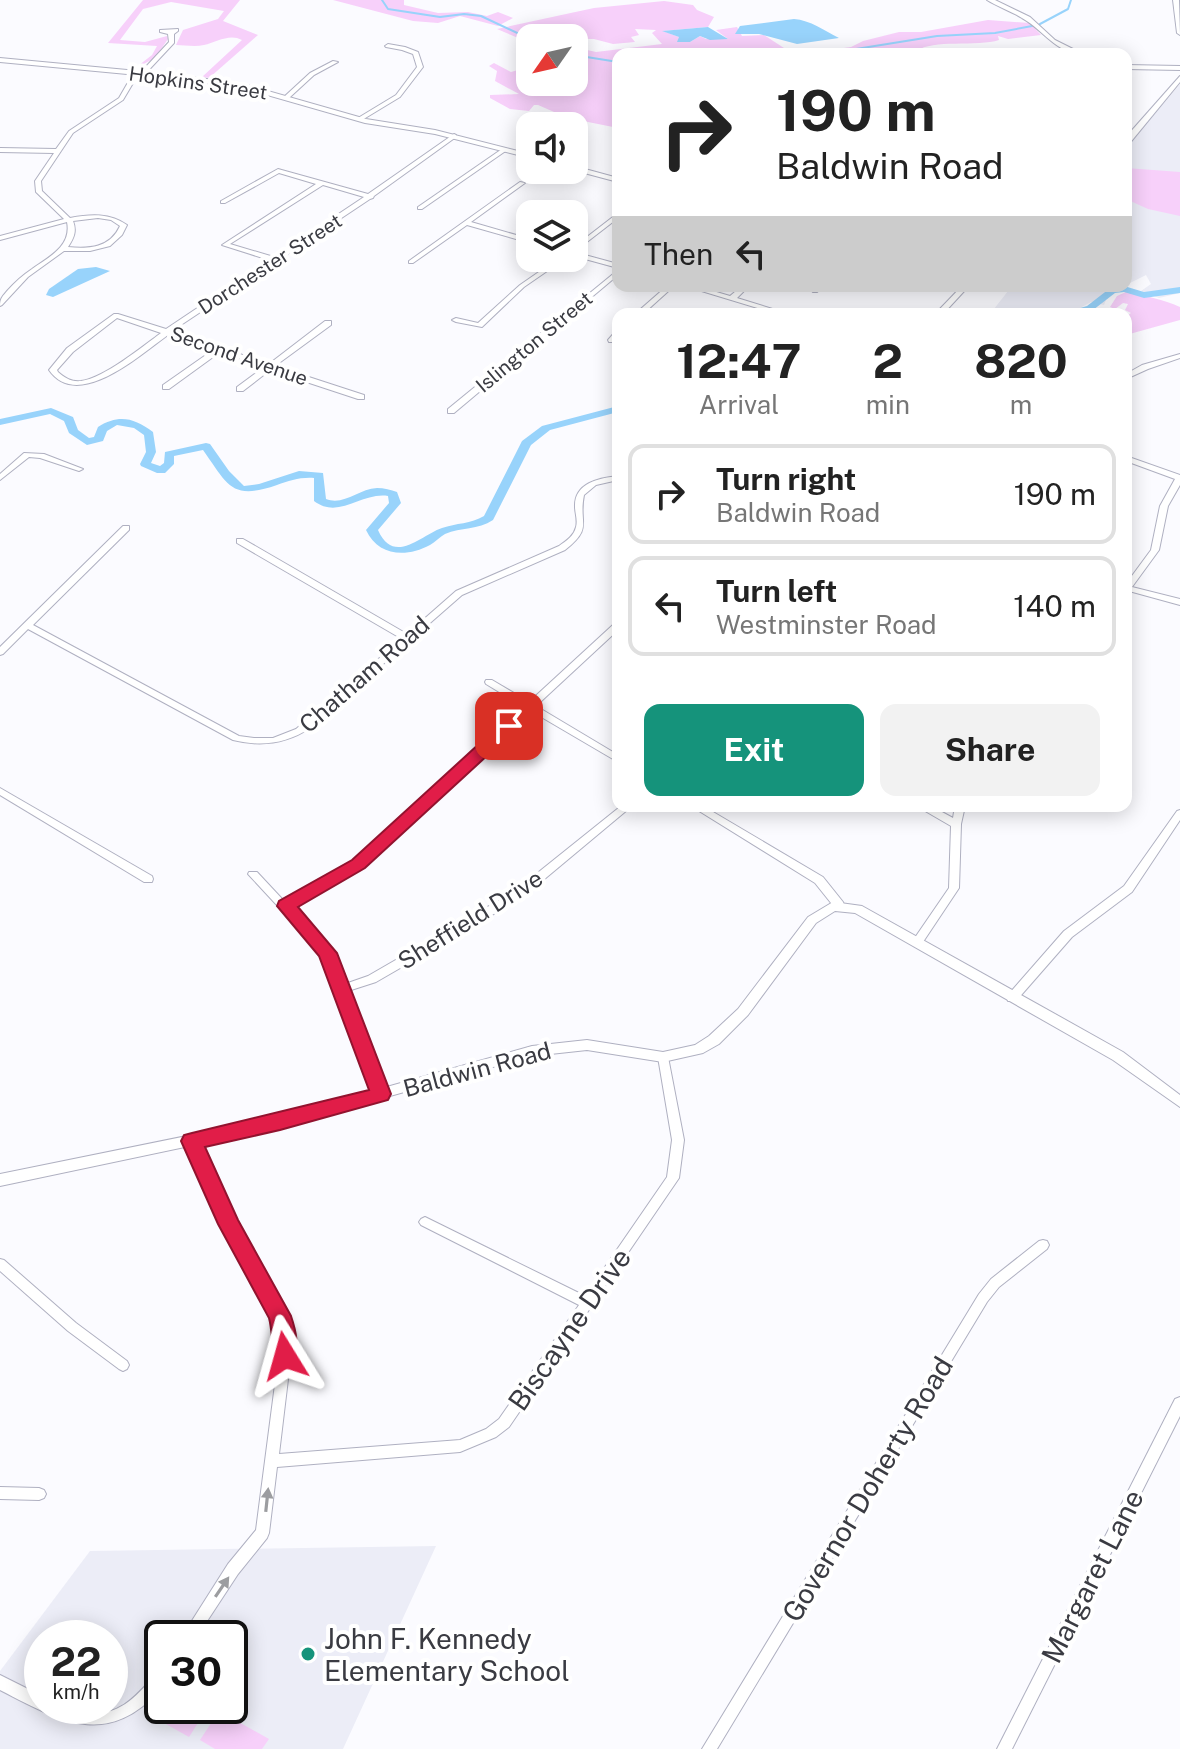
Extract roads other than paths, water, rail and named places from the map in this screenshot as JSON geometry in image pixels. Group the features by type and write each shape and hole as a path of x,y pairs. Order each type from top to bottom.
{"street":[{"path":"990,0 1028,18 1053,41 1068,48"},
{"path":"1176,0 1180,33"},
{"path":"0,304 4,294 63,249 72,233 69,220 38,189 40,178 57,151 78,125 121,99 139,73 171,44 171,33"},
{"path":"360,119 398,96 420,67 416,53 388,46"},
{"name":"Hopkins Street","path":"0,60 236,85 360,119 454,136 516,153"},
{"path":"287,97 312,74 335,62"},
{"path":"1132,67 1180,68"},
{"path":"1132,135 1180,78"},
{"name":"Dorchester Street","path":"81,384 99,377 371,197 454,136"},
{"path":"0,150 57,151"},
{"path":"420,208 504,150"},
{"path":"223,202 276,171 371,197"},
{"path":"588,172 612,178"},
{"path":"275,260 225,245 322,183"},
{"path":"411,262 521,184"},
{"path":"0,238 69,220 112,219 121,222 124,227 115,241 105,247 63,249"},
{"path":"588,240 612,220"},
{"path":"467,223 516,237"},
{"path":"588,256 612,264"},
{"path":"456,320 479,325 542,272"},
{"name":"Islington Street","path":"451,411 612,277"},
{"path":"646,308 664,292"},
{"path":"708,292 763,308"},
{"path":"731,299 739,292"},
{"path":"945,308 960,292"},
{"name":"Second Avenue","path":"81,384 63,379 53,371 70,350 116,315 361,397"},
{"path":"240,389 328,323"},
{"path":"166,387 220,349"},
{"path":"1132,374 1180,356"},
{"path":"0,478 27,455 41,456 79,469"},
{"path":"1132,460 1180,478 1164,506 1155,550 1132,582"},
{"name":"Chatham Road","path":"27,625 229,734 260,742 286,738 301,730 469,587 567,545 580,529 578,504 581,495 596,483 612,479"},
{"path":"0,652 126,528"},
{"path":"240,541 407,638"},
{"path":"1132,590 1180,602"},
{"path":"286,906 359,864 612,634"},
{"path":"489,682 612,755"},
{"path":"0,791 148,879"},
{"name":"Sheffield Drive","path":"343,989 372,979 519,894 620,812"},
{"path":"706,812 819,880 839,905 858,909 1118,1056 1180,1102"},
{"path":"934,812 956,824"},
{"path":"917,942 954,888 959,812"},
{"path":"1012,998 1068,934 1128,889 1180,813"},
{"path":"253,874 328,953 381,1094"},
{"name":"Baldwin Road","path":"0,1180 280,1122 512,1056 563,1046 597,1045 663,1057 698,1049 720,1034 753,1000 812,920 825,909 839,905"},
{"name":"Biscayne Drive","path":"271,1461 460,1446 491,1433 516,1408 673,1178 678,1140 663,1057"},
{"path":"192,1141 225,1216 284,1329 285,1356 261,1536 233,1569 200,1620"},
{"path":"425,1222 587,1303"},
{"name":"Governor Doherty Road","path":"709,1749 983,1298 995,1283 1043,1245"},
{"path":"0,1264 72,1327 123,1365"},
{"name":"Margaret Lane","path":"1004,1749 1180,1403"},
{"path":"0,1493 39,1494"},
{"path":"0,1682 24,1695"},
{"path":"128,1710 144,1698"}],"water":[{"path":"794,19 839,38 797,44 759,34 735,34 740,26"},
{"path":"708,27 728,39 710,40 700,36 690,42 677,42 679,37 662,31"},
{"path":"96,267 110,271 53,297 46,295 49,289 78,269"}],"waterway":[{"path":"382,0 388,9 440,17 464,14 481,16 516,32"},
{"path":"1040,24 1068,9 1071,0"},
{"path":"862,48 1032,26"},
{"path":"588,57 612,61"},
{"path":"1132,291 1144,295 1180,290"},
{"path":"1090,308 1111,292"},
{"path":"0,422 51,411 69,419 73,431 87,442 99,439 102,429 115,421 137,425 149,434 151,452 145,464 161,471 169,464 169,454 206,446 241,489 309,474 319,475 320,501 334,506 374,492 393,494 395,503 372,530 380,543 401,550 417,547 441,532 478,524 489,518 526,443 546,428 612,411"}],"place":[{"name":"John F. Kennedy Elementary School","path":"308,1654"}]}
